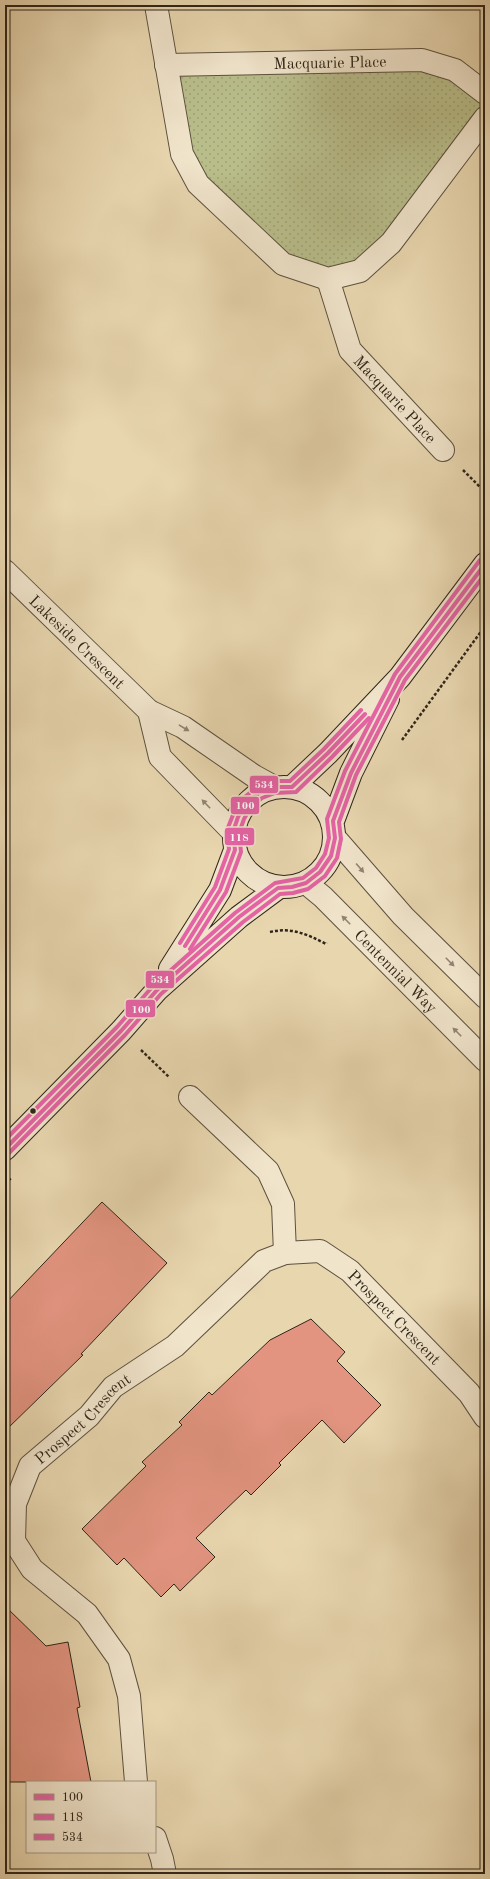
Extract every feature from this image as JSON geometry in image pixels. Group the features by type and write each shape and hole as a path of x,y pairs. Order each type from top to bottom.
{"street":[{"path":"156,5 182,154 198,184 283,264 328,279 360,271 391,243 485,118"},
{"name":"Macquarie Place","path":"166,65 422,60 455,70 485,93"},
{"name":"Macquarie Place","path":"328,279 350,350 443,450"},
{"path":"157,990 220,890 234,841 238,817 246,803 259,793 283,787 328,753 400,677 485,564"},
{"name":"Lakeside Crescent","path":"5,571 149,711 183,726 254,776 283,787"},
{"path":"149,711 160,757 234,841 241,864 251,875 263,883 278,888 292,887 306,883 320,872 331,856 334,830 351,773 400,677"},
{"path":"283,787 309,793 324,805 334,830 403,916 485,997"},
{"name":"Centennial Way","path":"306,883 328,902 485,1060"},
{"path":"5,1149 121,1031 157,990 239,917 278,888"},
{"path":"190,1097 268,1171 283,1204 286,1252"},
{"name":"Prospect Crescent","path":"136,1781 129,1696 120,1659 87,1614 32,1569 10,1543 15,1504 30,1466 89,1416 113,1387 175,1346 264,1261 286,1252 320,1251 350,1270 469,1393 485,1417"},
{"path":"156,1841 165,1874"}],"path":[{"path":"121,1031 190,1097"}],"green space":[{"path":"422,60 485,93 485,118 360,271 283,264 198,184 166,65"}],"building":[{"path":"102,1202 167,1263 81,1354 83,1355 5,1431 5,1304"},
{"path":"311,1319 345,1352 337,1361 381,1405 344,1443 322,1420 279,1463 281,1465 251,1495 246,1490 196,1538 215,1557 180,1591 174,1584 161,1597 124,1558 117,1565 82,1529 146,1466 142,1462 182,1425 179,1422 209,1392 212,1395 270,1340"},
{"path":"5,1606 46,1646 68,1642 80,1707 77,1708 91,1781 5,1782"}],"transit line":[{"name":"534","path":"5,1140 117,1027 153,986 235,913 275,883 303,878 316,868 325,854 329,838 327,819 345,771 395,674 480,560"},
{"name":"100","path":"5,1149 121,1031 157,990 239,917 278,888 292,887 306,883 320,872 331,856 335,838 333,821 351,773 400,677 485,564"},
{"name":"118","path":"9,1153 125,1035 161,994 243,922 280,894 293,893 308,889 325,876 337,858 341,839 339,822 356,775 405,680 485,574"},
{"name":"534","path":"180,943 215,887 229,849 227,830 241,800 256,788 272,781 290,781 324,749 361,710"},
{"name":"100","path":"185,946 220,890 235,850 233,832 238,817 246,803 259,793 274,787 292,787 328,753 365,714"},
{"name":"118","path":"190,949 226,892 241,852 239,833 244,819 251,807 262,798 275,793 296,792 369,718"}]}
